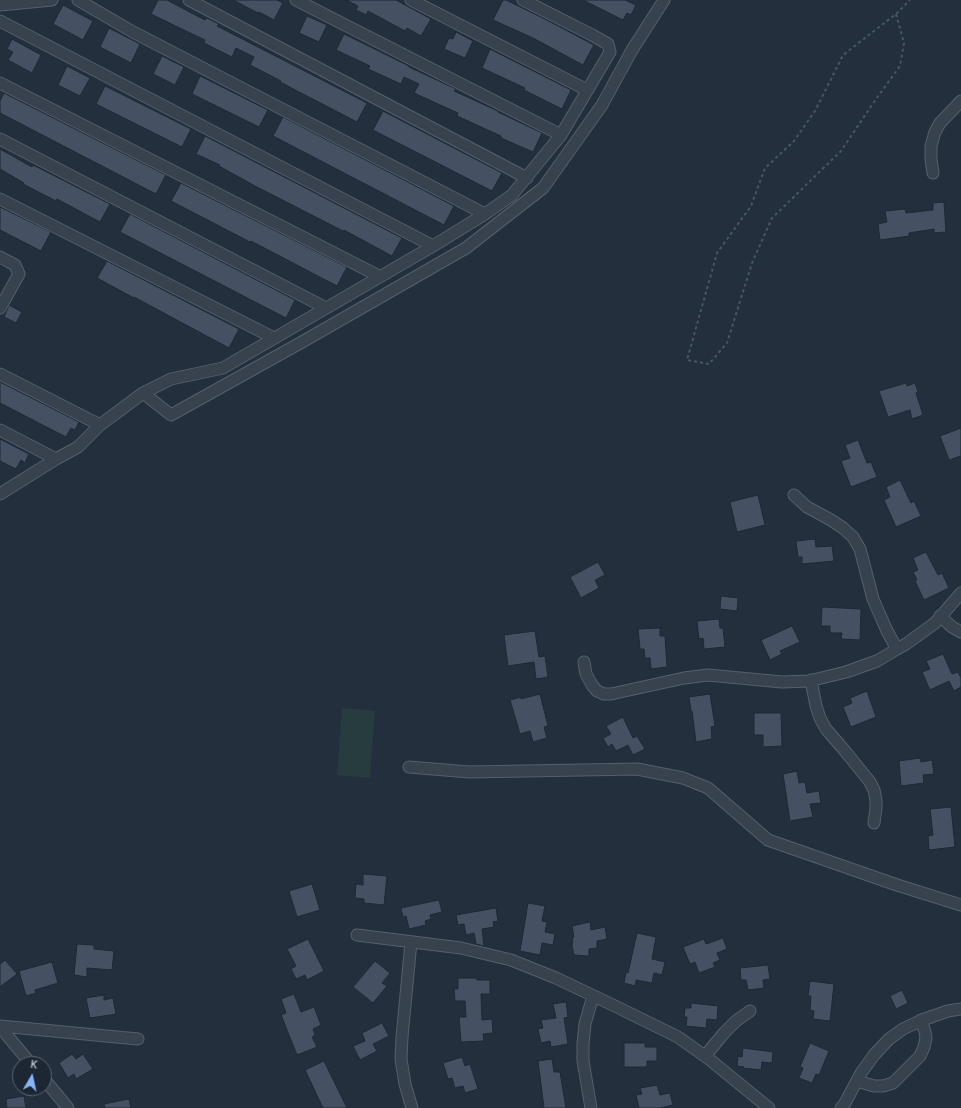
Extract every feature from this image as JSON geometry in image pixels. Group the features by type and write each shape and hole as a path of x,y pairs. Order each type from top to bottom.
{"street":[{"path":"0,5 52,0"},
{"path":"78,0 133,32 485,214"},
{"path":"189,0 526,178"},
{"path":"296,0 561,135"},
{"path":"411,0 587,90"},
{"path":"0,494 78,447 100,425 143,393 172,379 222,368 379,276 434,246 512,195 561,135 610,52 608,44 523,0"},
{"path":"143,393 171,415 466,248 543,188 602,105 632,50 664,0"},
{"path":"0,21 434,246"},
{"path":"0,82 379,276"},
{"path":"933,173 931,146 935,132 940,123 961,100"},
{"path":"0,139 326,308"},
{"path":"0,199 274,338"},
{"path":"0,257 15,265 19,274 0,308"},
{"path":"0,374 100,425"},
{"path":"0,430 56,459"},
{"path":"794,495 806,507 831,520 853,537 860,549 873,600 897,650"},
{"path":"584,662 586,674 592,685 597,691 604,694 618,693 684,678 708,675 782,682 811,680 846,672 877,661 897,650 929,627 961,593"},
{"path":"940,616 952,627 961,632"},
{"path":"811,680 816,706 826,729 870,782 874,790 876,800 874,823"},
{"path":"409,767 469,772 637,769 683,778 708,788 768,840 897,886 961,905"},
{"path":"357,935 461,948 511,960 556,978 678,1038 705,1056 769,1108"},
{"path":"411,942 401,1059 405,1084 412,1108"},
{"path":"591,1108 583,1061 583,1044 585,1024 593,996"},
{"path":"843,1106 874,1055 888,1039 903,1028 921,1020 948,1011 961,1009"},
{"path":"705,1056 724,1033 736,1021 750,1011"},
{"path":"857,1081 874,1086 883,1086 893,1083 920,1056 924,1047 926,1038 921,1020"},
{"path":"0,1027 138,1039"},
{"path":"0,1027 24,1056"},
{"path":"52,1089 68,1108"}],"path":[{"path":"896,14 904,43 900,66 841,151 772,218 752,263 727,343 709,364 687,360 717,252 751,206 765,168 794,141 815,111 843,55 896,14 910,0"}],"green space":[{"path":"342,708 375,711 370,778 337,775"}],"building":[{"path":"158,0 167,0 205,20 207,18 219,24 217,26 367,103 357,122 250,65 254,57 236,48 232,57 204,43 205,40 151,14"},
{"path":"233,0 277,0 283,3 274,20"},
{"path":"346,0 396,0 431,19 421,36 407,28 405,31 368,11 366,15 356,10 358,6"},
{"path":"503,0 506,0 543,18 594,45 583,65 533,38 493,20"},
{"path":"583,0 625,0 636,5 631,15 627,13 623,20"},
{"path":"63,5 93,21 83,40 53,24"},
{"path":"307,16 327,25 319,42 299,33"},
{"path":"109,28 140,44 131,63 100,47"},
{"path":"456,32 473,41 465,58 444,49 449,38 453,39"},
{"path":"344,34 456,89 454,91 542,133 533,152 501,138 501,136 457,116 458,113 414,93 419,84 404,77 401,84 368,69 370,66 336,50"},
{"path":"12,39 41,55 32,73 8,60 13,52 7,49"},
{"path":"490,49 571,90 562,109 524,90 525,88 482,68"},
{"path":"162,56 184,67 175,85 153,74"},
{"path":"67,66 90,78 80,96 58,85"},
{"path":"200,76 268,110 259,127 192,94"},
{"path":"105,86 191,129 182,147 96,104"},
{"path":"4,93 166,175 156,194 0,113 0,101"},
{"path":"383,111 502,173 492,191 373,130"},
{"path":"283,117 454,206 444,225 273,136"},
{"path":"205,136 402,238 392,256 344,230 343,231 255,186 219,166 220,165 196,154"},
{"path":"0,149 32,167 33,165 110,204 100,222 57,199 56,201 23,184 24,183 0,169"},
{"path":"181,183 347,267 337,286 171,201"},
{"path":"944,202 946,232 934,233 934,229 909,233 909,236 880,240 878,224 887,222 885,211 905,209 906,213 933,210 933,203"},
{"path":"0,207 51,232 41,251 0,230"},
{"path":"130,214 295,300 286,318 120,232"},
{"path":"107,261 239,329 229,348 97,278"},
{"path":"9,305 22,312 16,323 4,317"},
{"path":"0,382 79,422 75,430 71,428 66,437 0,403"},
{"path":"906,383 907,386 915,383 918,392 916,393 923,415 912,419 910,410 888,417 879,391"},
{"path":"961,428 961,456 949,460 940,436"},
{"path":"0,439 29,454 25,463 21,460 16,469 0,461"},
{"path":"858,440 867,463 871,462 877,477 851,487 841,461 850,458 845,445"},
{"path":"900,480 911,503 914,501 921,516 896,527 884,500 890,497 886,487"},
{"path":"758,495 765,525 737,532 730,502"},
{"path":"815,539 816,547 832,546 834,561 802,564 802,557 798,557 796,541"},
{"path":"926,552 938,575 942,573 949,588 924,600 915,581 917,580 913,572 918,570 913,558"},
{"path":"598,562 605,575 595,580 599,588 581,598 570,577"},
{"path":"721,596 738,598 737,611 720,609"},
{"path":"822,607 861,609 860,640 841,639 842,633 830,633 830,626 821,626"},
{"path":"719,619 720,628 723,628 725,647 704,649 703,638 699,639 697,621"},
{"path":"792,626 800,642 780,651 782,654 770,660 761,640"},
{"path":"660,628 660,636 665,636 667,667 651,669 650,658 645,658 644,649 640,649 638,629"},
{"path":"535,631 539,657 545,656 548,677 536,679 534,662 508,666 504,635"},
{"path":"943,654 952,674 958,672 961,678 961,687 954,691 949,681 930,690 922,672 930,669 926,661"},
{"path":"867,691 876,717 851,727 843,707 852,703 850,698"},
{"path":"540,694 548,726 544,727 547,738 533,742 530,731 520,734 510,700"},
{"path":"710,694 715,726 711,727 712,739 696,742 689,697"},
{"path":"754,713 781,713 782,746 763,747 763,735 754,735"},
{"path":"623,717 633,738 637,736 645,749 633,755 628,745 616,751 612,744 608,747 603,738 611,734 606,726"},
{"path":"920,758 921,762 932,760 934,774 923,775 924,783 901,786 899,761"},
{"path":"797,771 799,783 805,782 807,793 819,791 821,803 810,804 813,817 790,821 783,774"},
{"path":"951,807 955,847 929,850 928,836 933,835 930,809"},
{"path":"363,874 387,876 384,905 364,903 364,899 355,898 356,884 363,885"},
{"path":"312,884 320,910 297,917 289,891"},
{"path":"439,900 442,912 430,915 431,919 425,921 426,925 409,929 406,916 403,917 401,908"},
{"path":"528,903 545,906 542,921 547,922 545,932 555,934 553,945 542,943 540,955 520,951"},
{"path":"496,908 498,921 493,922 494,927 482,929 484,946 476,944 474,933 466,935 464,924 458,925 456,915"},
{"path":"590,922 591,930 605,927 607,939 597,941 597,948 589,949 589,956 574,955 572,946 574,937 572,926"},
{"path":"637,933 656,937 652,959 665,962 662,975 654,973 652,983 636,980 635,986 624,983 626,972 628,973"},
{"path":"723,938 727,949 717,953 720,960 713,963 715,967 699,973 695,962 690,964 683,947 704,939 706,944"},
{"path":"308,939 324,971 307,980 305,975 296,979 291,969 296,966 287,949"},
{"path":"77,944 94,945 94,949 114,951 112,970 87,968 87,977 74,975"},
{"path":"5,960 17,974 0,987 0,964"},
{"path":"375,961 390,973 382,983 387,986 373,1003 353,987"},
{"path":"52,962 58,983 35,990 36,993 26,996 19,971"},
{"path":"768,965 770,979 763,980 764,988 748,990 746,980 741,980 740,968"},
{"path":"458,978 490,980 490,994 481,994 482,1020 492,1019 493,1033 483,1034 484,1041 461,1042 459,1017 466,1017 465,1001 455,1001 454,989 458,989"},
{"path":"810,981 834,984 830,1021 813,1019 814,1011 810,1010 811,996 808,996"},
{"path":"902,990 908,1003 896,1009 890,996"},
{"path":"294,994 301,1012 314,1007 321,1025 313,1029 315,1035 312,1037 317,1047 297,1055 281,1015 286,1013 281,999"},
{"path":"104,995 104,1000 113,998 116,1014 90,1018 86,998"},
{"path":"566,1002 568,1017 564,1018 568,1044 551,1047 550,1041 541,1043 538,1029 543,1028 541,1020 556,1018 553,1004"},
{"path":"691,1003 718,1006 717,1020 707,1019 706,1028 686,1026 687,1017 684,1017 685,1008 691,1008"},
{"path":"382,1023 389,1036 373,1044 377,1051 360,1060 353,1046 365,1041 362,1033"},
{"path":"624,1043 645,1043 645,1047 657,1047 657,1061 647,1061 647,1067 624,1067"},
{"path":"810,1043 829,1051 819,1075 816,1074 812,1083 799,1078 803,1068 800,1067"},
{"path":"743,1048 773,1052 772,1063 762,1062 761,1070 737,1066 738,1056 742,1057"},
{"path":"72,1054 76,1059 83,1054 93,1069 76,1079 74,1074 68,1078 59,1063"},
{"path":"462,1057 465,1066 470,1064 478,1089 465,1093 463,1086 455,1088 452,1078 448,1079 443,1063"},
{"path":"552,1059 554,1072 560,1072 566,1108 544,1108 538,1061"},
{"path":"324,1061 347,1108 323,1108 305,1070"},
{"path":"657,1085 660,1095 670,1093 673,1105 660,1108 639,1108 636,1095 642,1094 640,1088"},
{"path":"24,1096 26,1108 7,1108 6,1099"},
{"path":"129,1099 131,1108 105,1108 104,1104"}]}
